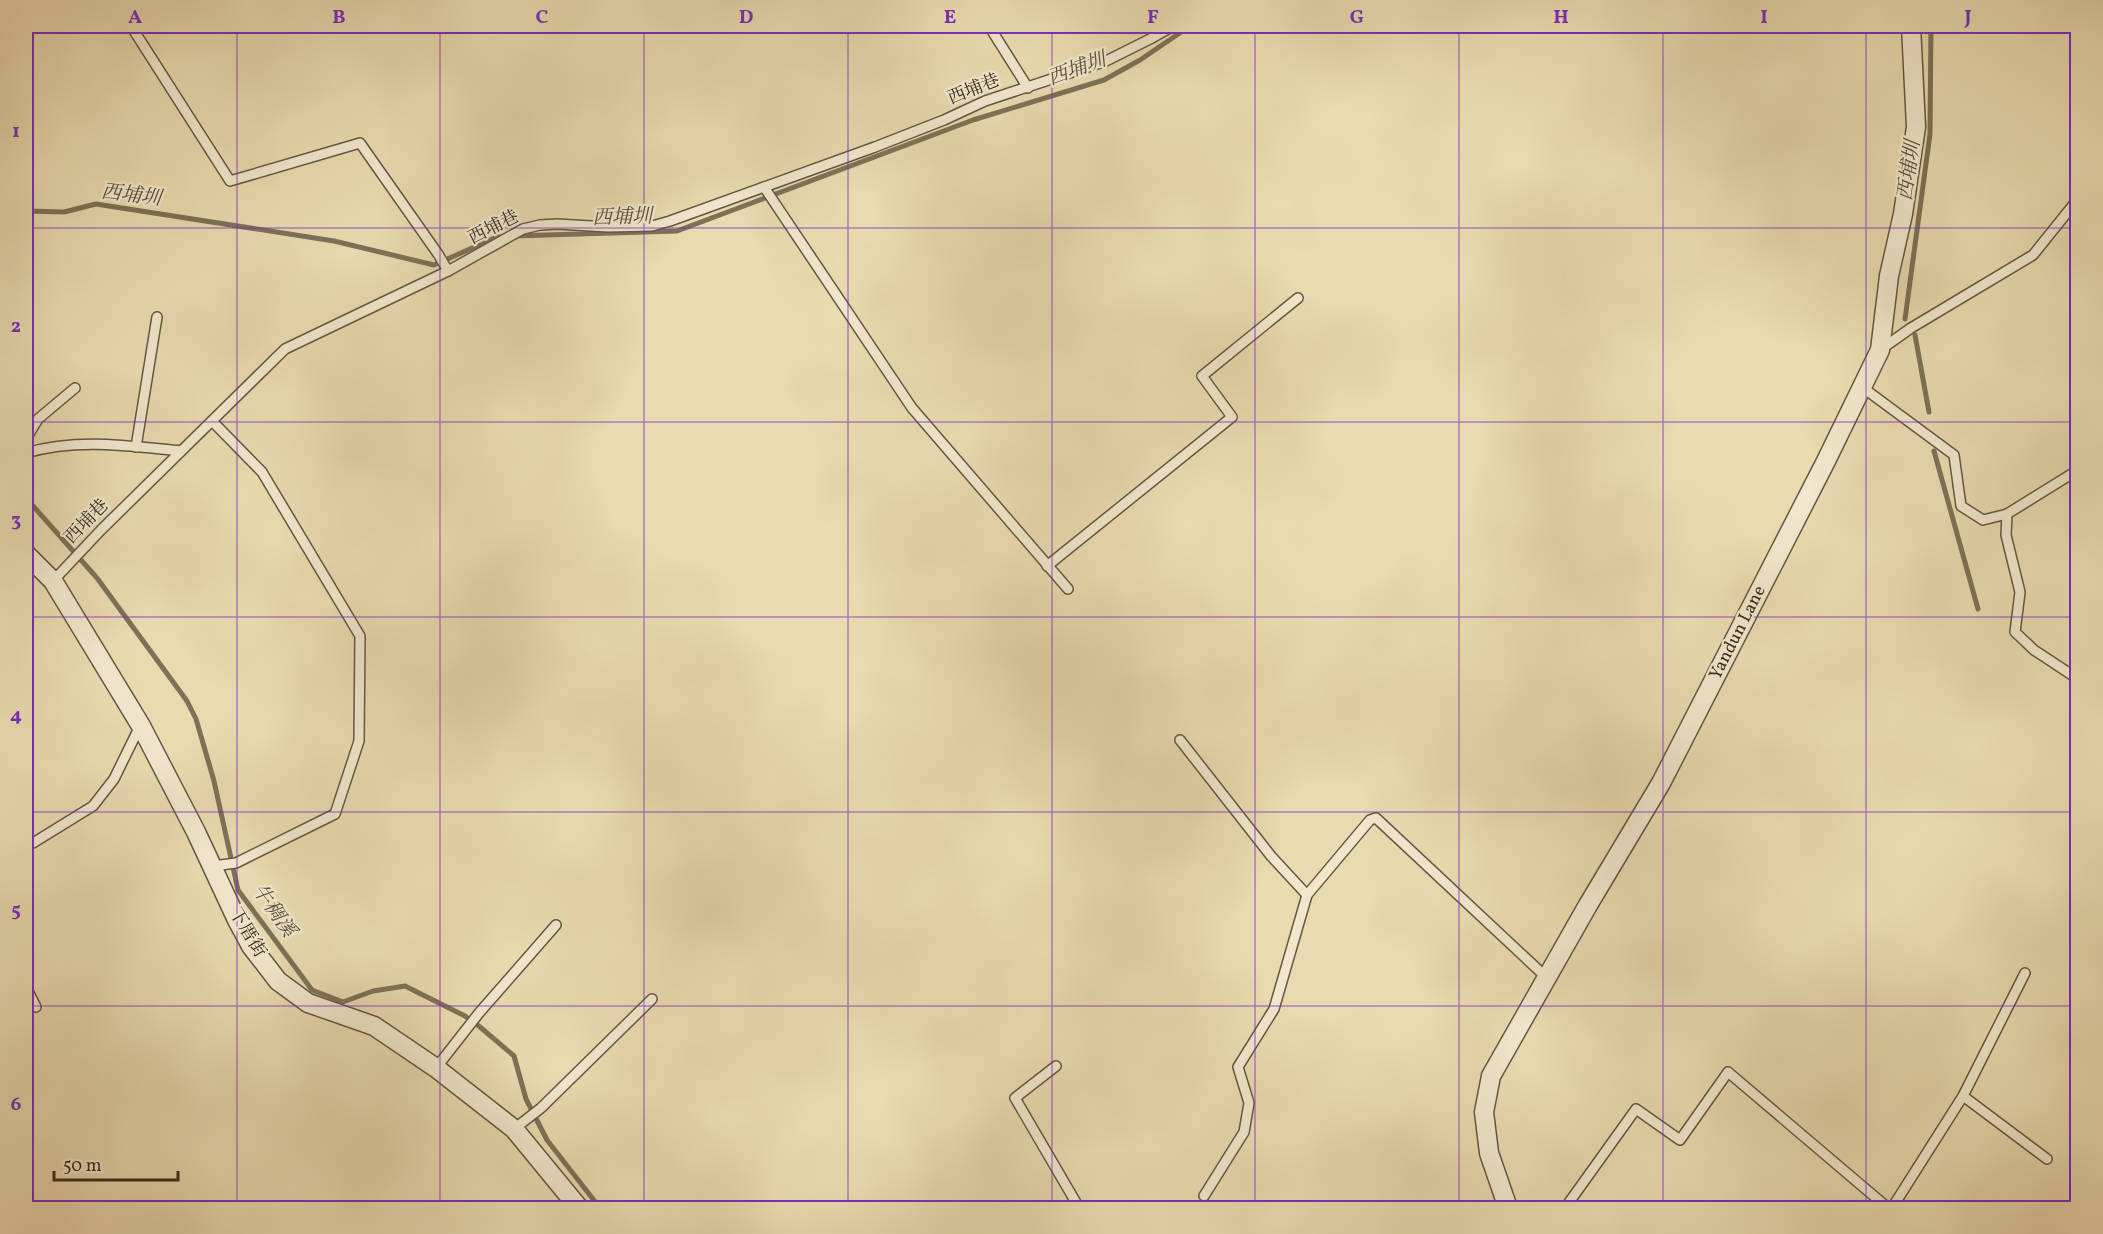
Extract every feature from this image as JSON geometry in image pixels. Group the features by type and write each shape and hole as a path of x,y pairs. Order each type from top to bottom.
{"street":[{"name":"Yandun Lane","path":"1508,1209 1489,1153 1484,1112 1491,1076 1588,905 1661,783 1880,350 1889,276 1903,214 1916,127 1911,26"},
{"name":"下厝街","path":"26,554 58,576 218,866 237,920 251,946 278,981 309,1003 374,1026 436,1068 514,1129 579,1209"}],"lane":[{"path":"131,26 230,181 360,143 438,254 448,272"},
{"path":"989,26 1028,88"},
{"name":"西埔巷","path":"58,576 101,530 285,349 448,272 523,229 557,224 608,227 652,226 670,221 934,124 985,101 1106,61 1173,26"},
{"path":"764,188 912,408 1068,589"},
{"path":"1880,350 1911,328 2033,255 2078,199"},
{"path":"1047,566 1232,417 1202,376 1298,298"},
{"path":"136,447 157,317"},
{"path":"1862,387 1954,455 1961,506 1983,520 2007,514 2078,470"},
{"path":"26,439 38,419 75,388"},
{"path":"212,421 262,472 360,636 359,741 335,814 236,863 218,866"},
{"path":"26,453 47,447 89,443 181,451"},
{"path":"2007,514 2006,535 2020,592 2015,632 2034,650 2078,679"},
{"path":"26,843 33,843 93,806 114,779 141,726"},
{"path":"1180,740 1271,856 1307,895"},
{"path":"1204,1196 1244,1132 1249,1103 1238,1067 1274,1009 1307,895 1370,820 1376,818 1547,978"},
{"path":"436,1068 478,1013 556,925"},
{"path":"1565,1209 1636,1109 1680,1140 1728,1072 1890,1209 1963,1096 2025,974"},
{"path":"26,987 36,1007"},
{"path":"514,1129 541,1108 652,999"},
{"path":"1056,1066 1015,1098 1078,1206 1067,1209"},
{"path":"1963,1096 2047,1159"}],"waterway":[{"name":"西埔圳","path":"514,236 677,231 973,120 1104,80 1140,60 1190,26"},
{"name":"西埔圳","path":"1905,319 1930,134 1931,26"},
{"name":"西埔圳","path":"26,211 64,212 96,204 334,241 434,265 497,237 504,237"},
{"name":"西埔圳","path":"1915,335 1929,412"},
{"name":"西埔圳","path":"1934,451 1978,609"},
{"name":"牛稠溪","path":"26,498 97,578 187,701 196,719 214,781 238,890 312,990 343,1002 373,991 405,986 465,1016 480,1027 514,1056 526,1099 547,1140 600,1208"}]}
